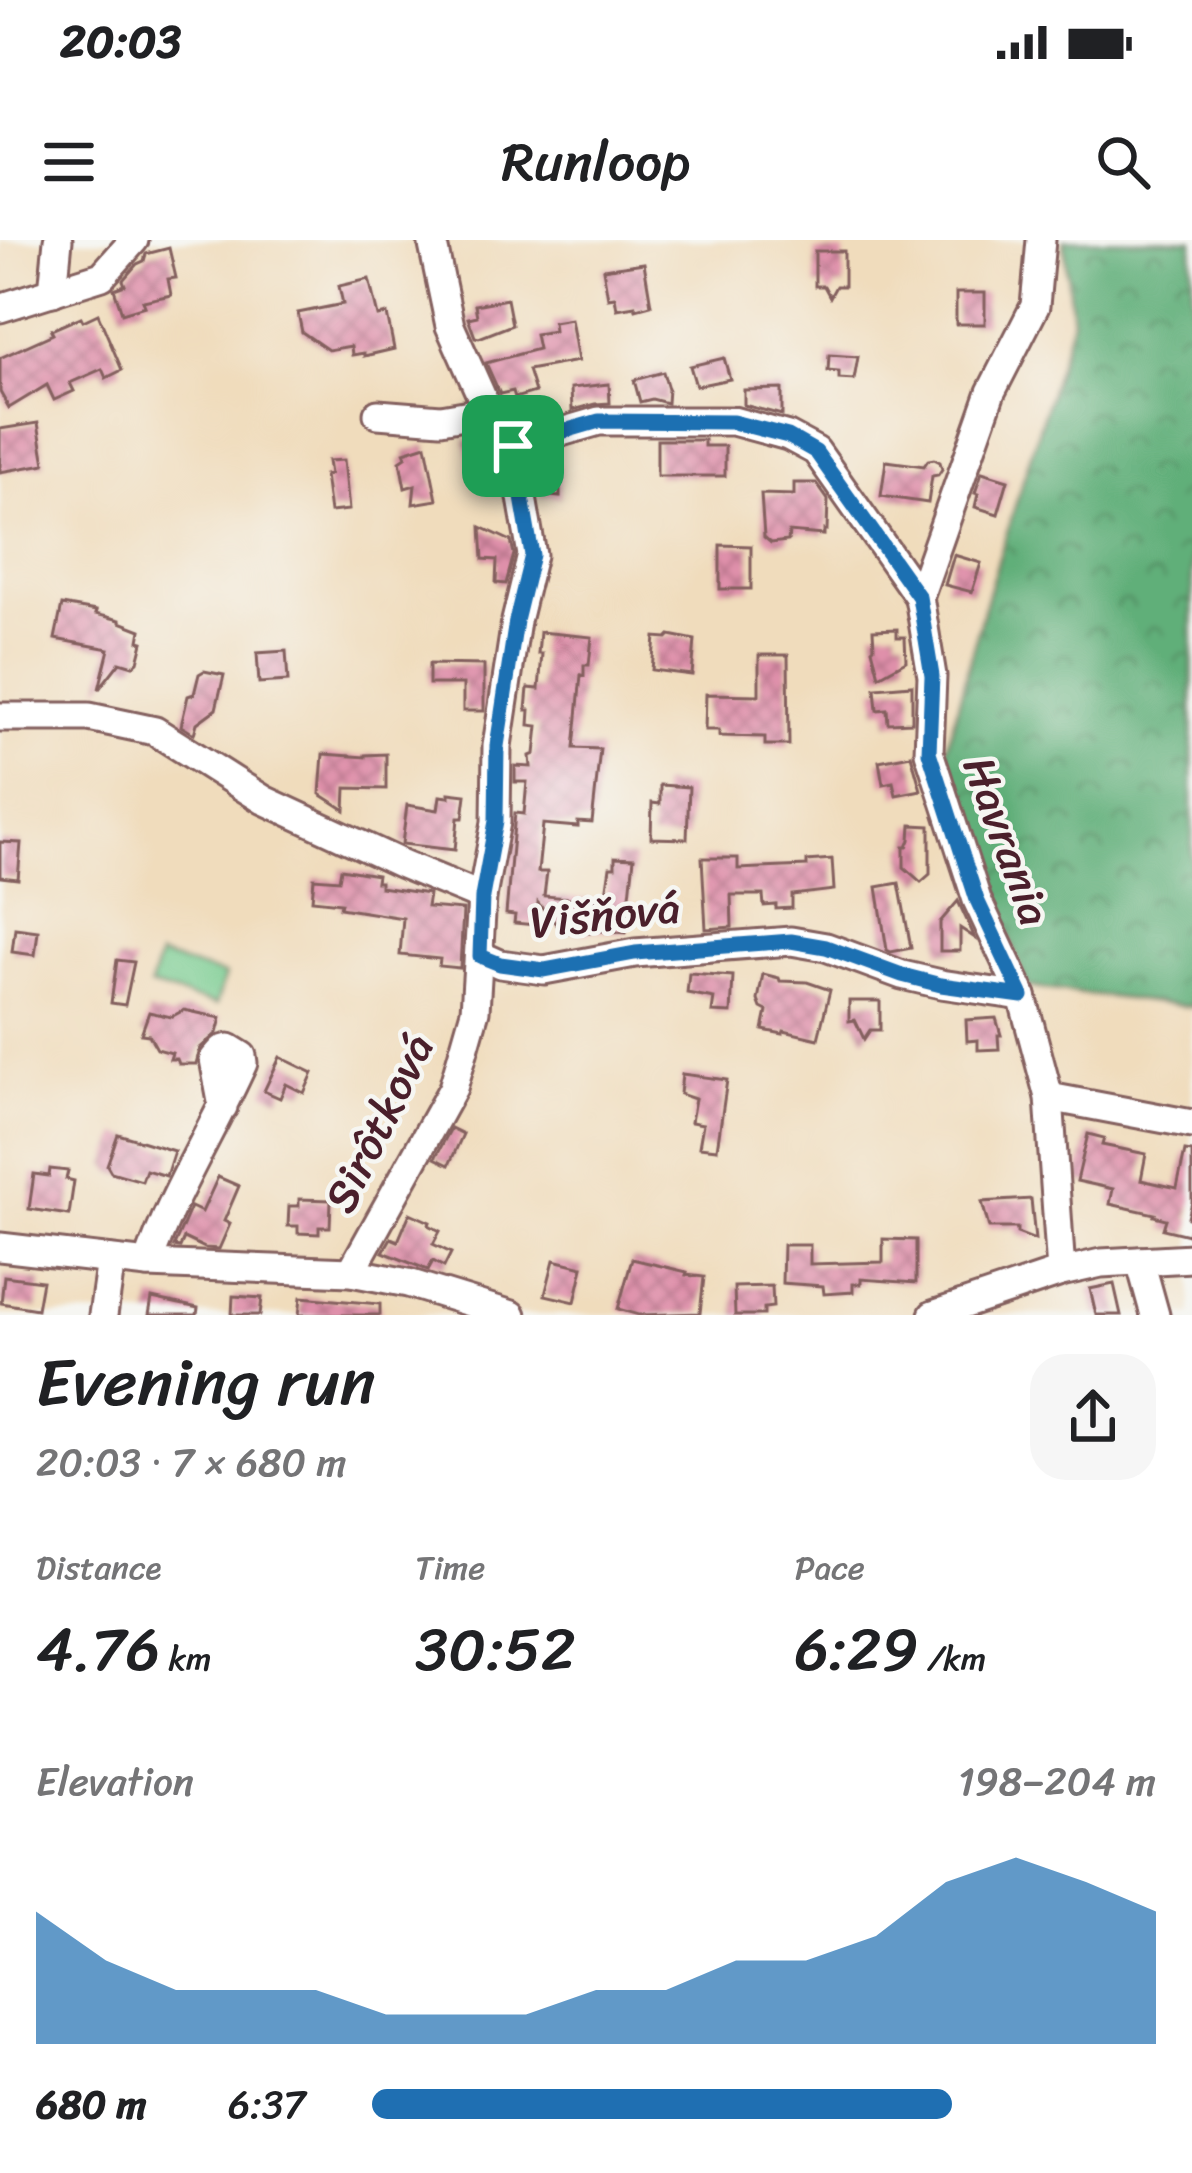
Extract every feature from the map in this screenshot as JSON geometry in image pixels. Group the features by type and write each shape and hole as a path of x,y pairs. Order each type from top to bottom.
{"street":[{"path":"53,292 58,240"},
{"path":"0,308 102,276 134,240"},
{"name":"Sirôtková","path":"351,1272 453,1088 475,1011 482,897 496,821 497,746 516,621 532,555 513,446 488,411 450,326 432,240"},
{"name":"Havrania","path":"1041,240 1035,306 991,392 919,597 932,676 929,752 977,900 1022,996 1049,1097 1061,1272"},
{"path":"378,414 441,419 488,411"},
{"path":"513,446 599,421 733,422 788,436 816,452 919,597"},
{"name":"Višňová","path":"0,717 89,717 155,731 264,800 482,897"},
{"name":"Višňová","path":"480,956 544,970 635,953 791,941 826,947 941,985 1022,996"},
{"path":"1049,1097 1192,1124"},
{"path":"148,1264 223,1107"},
{"path":"0,1247 148,1264 351,1272 408,1283 512,1315"},
{"path":"933,1315 1101,1263 1192,1258"},
{"path":"103,1315 111,1260"},
{"path":"1140,1261 1155,1315"}],"green space":[{"path":"1064,240 1192,240 1192,1007 1028,987 944,757 986,600 1072,321"},
{"path":"159,956 225,975 216,1005 150,986"}],"building":[{"path":"169,248 176,278 168,279 171,295 143,301 145,306 122,313 114,289 125,285 123,280 146,254"},
{"path":"815,251 844,251 844,286 836,286 830,297 824,286 815,286"},
{"path":"644,263 651,305 617,309 615,297 608,298 603,269"},
{"path":"369,279 378,316 387,314 394,349 352,355 351,346 328,350 302,332 298,313 343,304 339,286"},
{"path":"956,293 985,293 985,324 956,324"},
{"path":"507,299 512,325 475,337 468,318 477,316 475,305"},
{"path":"98,314 122,370 106,378 102,369 70,383 74,391 54,400 47,385 9,408 0,392 0,358 53,334 51,330"},
{"path":"571,319 578,361 528,370 535,392 515,398 513,391 500,394 486,363 538,349 535,334 554,331 553,322"},
{"path":"829,355 858,357 854,380 839,379 839,372 828,371"},
{"path":"724,358 730,379 696,386 690,366"},
{"path":"663,372 667,403 640,402 634,380"},
{"path":"609,384 610,403 572,410 571,388"},
{"path":"782,389 782,415 744,405 744,390"},
{"path":"38,423 45,464 0,472 0,429"},
{"path":"482,438 489,467 472,470 465,441"},
{"path":"657,440 704,440 704,446 725,446 725,476 657,476"},
{"path":"426,445 437,500 413,504 415,485 405,488 400,461 406,457 404,452"},
{"path":"934,459 942,469 932,476 928,503 881,496 886,461 924,466"},
{"path":"344,460 349,510 330,512 328,461"},
{"path":"536,465 560,466 560,497 540,495"},
{"path":"982,472 1008,480 998,514 975,507"},
{"path":"794,483 816,483 828,500 827,530 824,535 789,532 788,541 771,543 764,537 761,494 794,495"},
{"path":"481,527 511,541 514,554 506,584 496,583 497,560 483,559"},
{"path":"720,545 751,546 751,589 720,589"},
{"path":"954,555 981,563 972,592 945,585"},
{"path":"62,605 96,611 141,630 138,662 133,666 120,662 99,689 109,649 55,639"},
{"path":"897,629 897,637 905,637 906,661 879,676 873,630"},
{"path":"540,632 592,637 589,665 584,665 581,675 574,748 600,749 592,823 578,822 578,827 543,824 538,872 547,872 544,896 605,901 615,857 634,858 626,933 569,932 570,928 558,926 538,903 536,925 514,923 515,915 506,914 515,813 524,814 527,782 515,782 515,766 531,767 530,756 535,754 538,726 529,725 530,710 526,710 528,688 539,689"},
{"path":"655,637 695,640 692,675 652,670"},
{"path":"286,651 288,681 259,683 257,653"},
{"path":"759,655 788,655 789,745 765,745 765,737 719,736 719,730 705,730 706,694 759,695"},
{"path":"429,664 484,665 484,711 463,711 463,684 429,684"},
{"path":"204,671 224,675 216,709 197,723 194,734 181,726 188,696 194,694"},
{"path":"912,685 912,722 888,723 887,709 877,710 875,688"},
{"path":"323,754 386,754 386,789 346,788 345,810 320,794"},
{"path":"911,755 921,790 896,795 893,782 883,784 879,761"},
{"path":"660,785 689,787 687,839 651,838 652,803 660,804"},
{"path":"449,793 466,795 455,850 402,844 407,805 438,810 440,796 449,797"},
{"path":"911,825 930,826 930,874 921,882 904,867"},
{"path":"0,842 21,843 18,879 0,877"},
{"path":"702,858 738,858 738,869 807,866 807,861 832,859 834,890 792,895 792,908 776,909 776,905 764,906 763,895 731,895 732,927 706,929"},
{"path":"341,869 377,875 380,887 429,894 427,907 463,910 460,968 439,966 440,959 400,955 403,918 312,900 314,878 339,880"},
{"path":"899,883 911,948 891,952 877,887"},
{"path":"958,901 975,938 960,928 960,951 940,951 940,922"},
{"path":"15,928 38,931 35,955 12,952"},
{"path":"117,960 134,962 125,1005 111,1003"},
{"path":"689,973 733,976 731,1013 712,1012 714,998 687,993"},
{"path":"763,974 830,990 818,1039 763,1030 767,1011 758,1000"},
{"path":"849,1001 880,1001 880,1030 870,1030 864,1039 855,1020 849,1021"},
{"path":"184,1010 221,1018 217,1033 200,1048 196,1064 179,1064 170,1059 172,1053 157,1049 149,1035 141,1034 149,1012 171,1017"},
{"path":"996,1018 999,1049 978,1050 978,1040 967,1041 966,1020"},
{"path":"280,1057 313,1073 304,1093 286,1084 280,1098 264,1091"},
{"path":"682,1074 727,1080 717,1149 699,1147 703,1124 691,1122 695,1099 680,1094"},
{"path":"451,1128 463,1134 449,1165 435,1158"},
{"path":"118,1134 174,1151 166,1176 146,1170 142,1181 111,1172 107,1165"},
{"path":"1088,1134 1104,1138 1102,1145 1146,1154 1141,1180 1177,1188 1185,1151 1192,1152 1188,1235 1163,1229 1166,1219 1155,1214 1110,1204 1113,1189 1077,1181"},
{"path":"50,1169 68,1171 66,1179 74,1181 69,1215 29,1209 34,1174 49,1176"},
{"path":"218,1177 239,1186 224,1221 230,1224 219,1249 184,1238 180,1247 174,1246 191,1207 202,1212"},
{"path":"299,1199 331,1200 330,1227 319,1227 319,1234 298,1233 298,1226 288,1226 289,1206 299,1206"},
{"path":"1031,1199 1035,1240 1017,1233 1017,1228 989,1228 982,1202"},
{"path":"410,1213 440,1231 433,1244 451,1253 444,1267 433,1261 428,1270 383,1252 391,1238 398,1241"},
{"path":"883,1239 916,1240 916,1283 861,1279 861,1284 853,1284 853,1292 824,1294 823,1286 782,1283 783,1245 810,1245 810,1264 883,1262"},
{"path":"632,1259 704,1277 700,1313 639,1315 618,1309"},
{"path":"554,1260 583,1267 575,1302 545,1295"},
{"path":"4,1276 42,1281 37,1309 1,1303"},
{"path":"1114,1284 1121,1315 1096,1315 1090,1289"},
{"path":"772,1286 773,1307 764,1308 764,1315 735,1315 734,1287"},
{"path":"233,1296 262,1298 260,1315 232,1315"},
{"path":"301,1297 380,1304 380,1315 299,1315"},
{"path":"152,1298 198,1308 197,1315 149,1315"}],"route":[{"path":"599,421 733,422 788,436 816,452 919,597 932,676 929,752 977,900 1022,996 941,985 826,947 791,941 635,953 544,970 521,969 480,956 482,897 496,821 497,746 516,621 532,555 513,446 599,421"}]}
